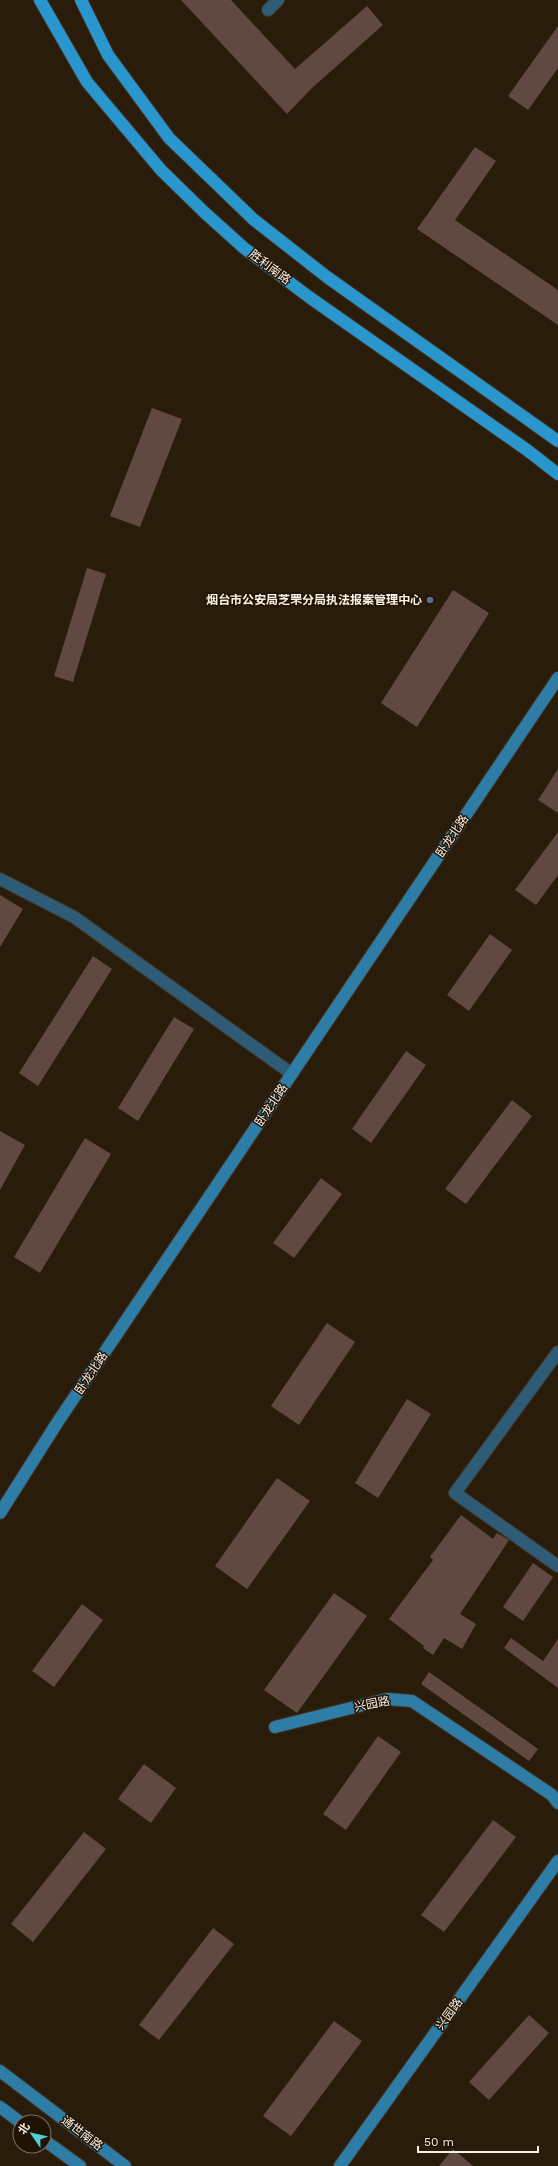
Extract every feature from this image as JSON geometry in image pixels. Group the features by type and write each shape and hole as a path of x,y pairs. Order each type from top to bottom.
{"main road":[{"name":"胜利南路","path":"40,0 87,82 161,170 204,212 244,248 309,297 527,450 558,474"},
{"path":"81,0 108,55 169,138 253,219 327,277 558,441"}],"street":[{"path":"268,10 278,0"},
{"name":"卧龙北路","path":"0,1513 58,1423 558,678"},
{"path":"0,879 74,918 292,1074"},
{"path":"558,1352 455,1494 558,1566"},
{"name":"兴园路","path":"275,1727 387,1699 412,1701 552,1796 558,1803"},
{"name":"兴园路","path":"340,2166 558,1861"},
{"name":"通世南路","path":"0,2071 125,2166"},
{"path":"0,2107 12,2116"},
{"path":"52,2146 80,2166"}],"building":[{"path":"181,0 231,0 295,69 367,6 383,25 312,88 287,114"},
{"path":"558,26 558,68 528,110 508,96"},
{"path":"475,147 496,161 455,220 558,290 558,325 417,229"},
{"path":"152,408 182,419 140,527 110,516"},
{"path":"87,568 106,574 73,682 54,676"},
{"path":"453,590 489,613 417,727 381,703"},
{"path":"558,769 558,813 538,800"},
{"path":"558,832 558,875 536,905 515,890"},
{"path":"0,895 23,909 0,947"},
{"path":"490,934 512,950 469,1011 447,995"},
{"path":"93,956 112,969 38,1086 19,1073"},
{"path":"174,1017 194,1029 138,1121 118,1108"},
{"path":"406,1051 426,1065 371,1143 352,1129"},
{"path":"512,1100 532,1116 466,1204 445,1189"},
{"path":"0,1131 25,1145 0,1190"},
{"path":"85,1138 111,1154 40,1273 14,1257"},
{"path":"321,1178 342,1194 294,1258 273,1243"},
{"path":"327,1323 355,1342 299,1425 271,1406"},
{"path":"407,1399 431,1414 378,1498 355,1483"},
{"path":"277,1478 310,1501 247,1589 215,1566"},
{"path":"461,1515 493,1539 497,1533 509,1540 460,1614 476,1624 462,1649 444,1638 433,1655 423,1648 424,1646 389,1619 433,1560 430,1557"},
{"path":"533,1563 553,1577 523,1621 503,1607"},
{"path":"334,1593 367,1616 297,1713 264,1690"},
{"path":"82,1604 103,1620 54,1687 32,1671"},
{"path":"511,1638 543,1661 558,1639 558,1688 504,1648"},
{"path":"429,1672 538,1749 529,1761 421,1684"},
{"path":"378,1736 401,1752 346,1830 323,1814"},
{"path":"144,1764 176,1788 151,1823 118,1799"},
{"path":"493,1820 516,1837 444,1932 421,1915"},
{"path":"84,1832 106,1849 33,1942 11,1924"},
{"path":"213,1928 234,1944 159,2040 139,2025"},
{"path":"529,2015 549,2033 489,2100 469,2082"},
{"path":"334,2021 362,2041 291,2136 263,2116"},
{"path":"453,2149 473,2166 439,2166"}],"place":[{"name":"烟台市公安局芝罘分局执法报案管理中心","path":"430,600"}]}
